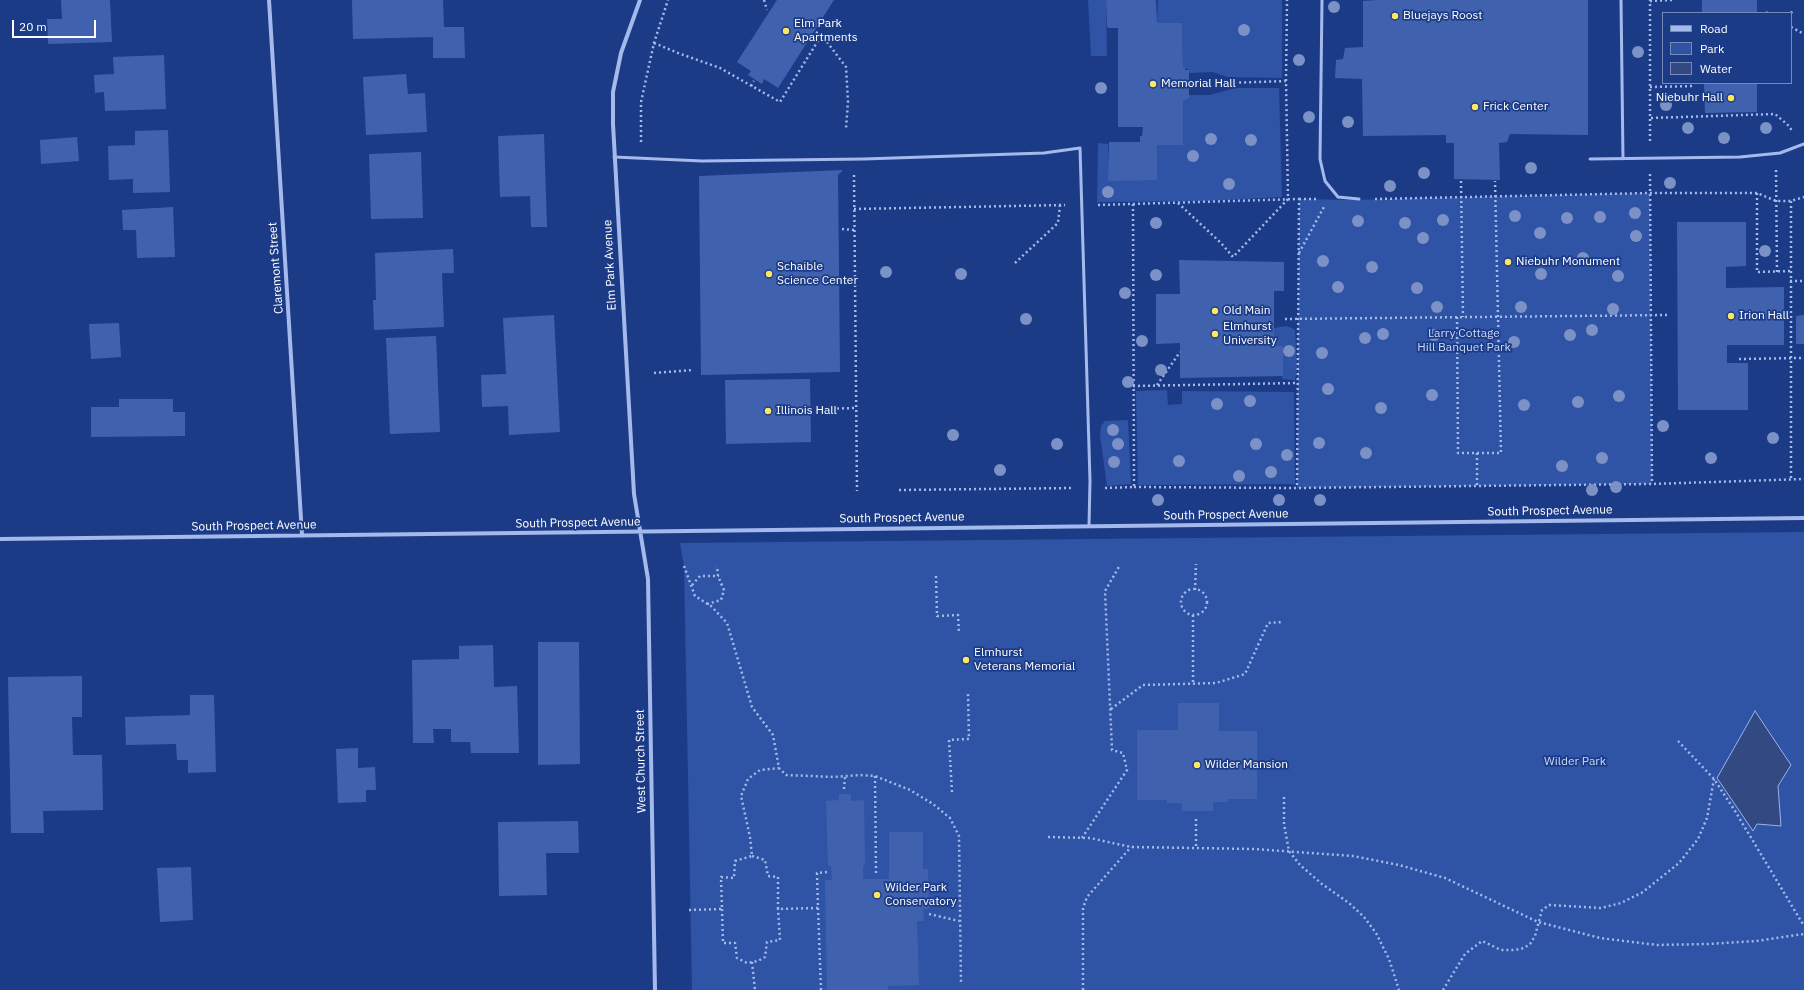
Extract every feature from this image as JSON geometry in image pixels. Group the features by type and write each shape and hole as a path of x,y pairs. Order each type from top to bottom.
{"street":[{"name":"Claremont Street","path":"269,0 302,535"},
{"name":"Elm Park Avenue","path":"640,0 621,53 613,92 614,157 634,494 640,532"},
{"name":"South Prospect Avenue","path":"0,539 1804,518"},
{"name":"West Church Street","path":"640,532 648,578 655,990"}],"lane":[{"path":"1322,0 1320,159 1325,180 1338,197 1359,199"},
{"path":"1621,0 1623,159"},
{"path":"1590,159 1740,157 1780,153 1804,144"},
{"path":"614,157 702,161 864,159 1044,153 1080,148 1091,488 1089,526"}],"path":[{"path":"641,158 641,102 654,43 668,0"},
{"path":"764,0 767,10"},
{"path":"1178,202 1221,243 1233,257 1288,199 1286,81 1287,0"},
{"path":"1652,484 1650,0 1672,0"},
{"path":"1792,28 1804,34"},
{"path":"816,32 822,36 846,67 848,102 846,128"},
{"path":"654,43 720,68 780,102 822,36"},
{"path":"751,86 754,81"},
{"path":"1195,84 1286,81"},
{"path":"1650,87 1694,86"},
{"path":"1650,118 1774,114 1789,126 1799,145"},
{"path":"854,170 857,490"},
{"path":"1776,170 1777,272"},
{"path":"1461,181 1463,317"},
{"path":"1457,317 1458,453 1500,453 1495,181"},
{"path":"1359,199 1757,192 1776,201 1790,201 1804,197"},
{"path":"1757,192 1757,272 1790,271"},
{"path":"1297,488 1299,199"},
{"path":"854,209 1321,199"},
{"path":"1298,254 1328,199"},
{"path":"1790,201 1791,479"},
{"path":"1133,203 1134,487"},
{"path":"1015,263 1058,223 1060,205"},
{"path":"842,229 854,230"},
{"path":"1790,281 1802,281"},
{"path":"1284,319 1668,315"},
{"path":"1157,385 1180,352"},
{"path":"1739,359 1801,358"},
{"path":"654,373 693,370"},
{"path":"1133,386 1298,383"},
{"path":"822,408 856,408"},
{"path":"1477,453 1477,485"},
{"path":"899,490 1652,484 1804,479"},
{"path":"1196,564 1196,590"},
{"path":"1082,838 1127,770 1123,753 1112,750 1105,592 1120,565"},
{"path":"684,566 695,596 707,604 727,623 752,707 773,735 779,768 786,775 845,777 860,775 874,776 910,790 933,804 950,818 959,836 961,982"},
{"path":"707,604 721,600 724,590 718,576 717,566"},
{"path":"692,585 700,576 718,576"},
{"path":"936,576 937,616 958,615 959,633"},
{"path":"1196,590 1203,593 1206,605 1201,612 1193,615 1183,609 1181,601 1182,597 1188,591 1196,590"},
{"path":"1193,615 1193,684"},
{"path":"1110,709 1143,685 1216,683 1245,674 1268,624 1283,622"},
{"path":"952,792 950,740 969,739 968,694"},
{"path":"1678,741 1714,779 1735,811 1804,926"},
{"path":"752,856 750,837 741,796 748,779 760,770 779,768"},
{"path":"874,776 876,873"},
{"path":"844,789 845,777"},
{"path":"1443,990 1465,954 1482,941 1501,950 1515,950 1524,948 1530,944 1535,936 1542,910 1549,905 1601,908 1621,903 1643,892 1679,863 1698,839 1707,818 1714,779"},
{"path":"1284,797 1284,824 1289,851 1300,865 1322,884 1349,903 1364,917 1376,932 1390,960 1399,990"},
{"path":"1196,819 1196,848"},
{"path":"1048,837 1090,838 1131,846 1289,851 1353,856 1399,865 1437,876 1538,922 1600,938 1657,945 1724,943 1804,934"},
{"path":"1083,990 1083,908 1087,898 1131,846"},
{"path":"752,856 765,860 768,876 778,877 780,940 767,942 765,957 758,961 747,963 737,958 735,943 723,943 721,877 734,878 735,862 752,856"},
{"path":"821,990 817,873 827,872"},
{"path":"778,909 818,908"},
{"path":"689,910 722,909"},
{"path":"929,914 959,921"},
{"path":"752,962 755,990"}],"green space":[{"path":"1088,0 1106,0 1107,56 1091,56"},
{"path":"1158,0 1282,0 1282,78 1227,77 1213,72 1189,73 1189,70 1183,67 1182,23 1157,23"},
{"path":"1235,88 1279,88 1282,197 1204,201 1097,202 1098,143 1108,144 1109,181 1157,145 1183,144 1183,101 1189,95 1210,95"},
{"name":"Larry Cottage Hill Banquet Park","path":"1650,193 1652,484 1297,488 1299,199 1353,200"},
{"path":"1286,326 1295,330 1297,368 1295,380 1282,379 1283,347 1274,346 1274,328"},
{"path":"1167,390 1168,405 1182,404 1182,391 1294,392 1295,484 1138,485 1136,391"},
{"path":"1128,420 1131,484 1107,486 1100,435 1101,426 1105,421"},
{"name":"Wilder Park","path":"1804,532 1804,990 692,990 684,566 680,543"}],"water":[{"path":"1755,711 1791,765 1778,786 1781,826 1757,824 1753,831 1717,778"}],"building":[{"path":"61,0 110,0 112,42 48,44 47,19 62,19"},
{"path":"352,0 443,0 444,27 464,27 465,58 433,58 433,37 353,39"},
{"name":"Elm Park Apartments","path":"777,0 834,0 778,88 764,79 762,84 748,75 751,71 737,62"},
{"name":"Memorial Hall","path":"1106,0 1156,0 1157,23 1182,23 1183,67 1185,67 1185,70 1189,70 1189,98 1183,101 1183,145 1157,145 1157,180 1109,181 1108,179 1109,142 1140,142 1143,127 1118,127 1118,28 1108,28 1107,26"},
{"name":"Frick Center","path":"1588,0 1588,135 1510,134 1507,142 1499,143 1500,180 1454,179 1454,143 1446,143 1446,135 1363,136 1362,79 1335,78 1336,60 1343,59 1345,48 1363,47 1363,1"},
{"path":"1702,0 1757,0 1757,12 1702,12"},
{"path":"164,55 166,109 105,111 104,92 95,93 94,75 114,74 113,57"},
{"path":"406,74 408,94 425,93 427,132 366,135 363,77"},
{"name":"Niebuhr Hall","path":"1704,84 1757,84 1757,112 1705,113"},
{"path":"168,130 170,192 133,193 133,179 109,180 108,146 135,145 135,131"},
{"path":"544,134 547,227 531,227 530,196 500,197 498,136"},
{"path":"77,137 79,161 41,164 40,140"},
{"path":"421,152 423,218 371,219 369,154"},
{"name":"Schaible Science Center","path":"843,170 838,175 840,372 701,375 699,176"},
{"path":"173,207 175,257 137,258 136,230 123,230 122,210"},
{"name":"Irion Hall","path":"1677,222 1746,222 1746,266 1726,267 1726,288 1784,287 1784,345 1727,345 1727,363 1748,363 1748,410 1678,410"},
{"path":"453,249 454,273 442,273 444,327 374,330 373,300 376,300 375,253"},
{"name":"Old Main","path":"1179,260 1284,262 1284,291 1274,291 1274,346 1283,346 1283,376 1180,378 1180,343 1156,344 1156,294 1180,294"},
{"path":"554,315 560,432 509,435 508,406 482,407 481,375 506,374 503,318"},
{"path":"1804,315 1804,344 1796,344 1796,316"},
{"path":"119,323 121,357 91,359 89,324"},
{"path":"436,336 440,432 390,434 386,338"},
{"name":"Illinois Hall","path":"810,379 811,442 726,444 725,380"},
{"path":"119,399 173,399 173,412 185,412 185,436 91,437 91,407 119,407"},
{"path":"538,642 579,642 580,764 538,765"},
{"path":"493,645 494,687 517,686 519,753 471,753 470,742 451,742 451,729 433,729 434,743 413,743 412,660 459,659 459,646"},
{"path":"82,676 82,717 72,717 73,755 102,755 103,810 43,811 44,833 11,833 8,677"},
{"path":"190,695 214,695 216,772 188,773 188,760 177,760 176,744 126,745 125,717 190,715"},
{"name":"Wilder Mansion","path":"1178,703 1219,703 1219,731 1257,731 1257,799 1228,799 1228,802 1213,802 1213,811 1182,811 1182,803 1167,803 1167,800 1137,800 1137,730 1178,730"},
{"path":"358,748 358,768 375,767 376,790 366,790 366,802 338,803 336,749"},
{"name":"Wilder Park Conservatory","path":"839,794 851,794 851,801 864,800 865,865 863,866 863,879 889,879 889,832 923,832 923,869 928,869 929,909 923,909 924,921 917,921 919,985 888,986 888,990 827,990 825,880 832,880 831,866 828,866 826,801 839,800"},
{"path":"578,821 579,853 546,853 547,895 499,896 498,822"},
{"path":"191,867 193,920 160,922 157,868"}],"place":[{"name":"Bluejays Roost","path":"1395,16"},
{"name":"Elm Park Apartments","path":"786,31"},
{"name":"Memorial Hall","path":"1153,84"},
{"name":"Niebuhr Hall","path":"1731,98"},
{"name":"Frick Center","path":"1475,107"},
{"name":"Niebuhr Monument","path":"1508,262"},
{"name":"Schaible Science Center","path":"769,274"},
{"name":"Old Main","path":"1215,311"},
{"name":"Irion Hall","path":"1731,316"},
{"name":"Elmhurst University","path":"1215,334"},
{"name":"Illinois Hall","path":"768,411"},
{"name":"Elmhurst Veterans Memorial","path":"966,660"},
{"name":"Wilder Mansion","path":"1197,765"},
{"name":"Wilder Park Conservatory","path":"877,895"}]}
